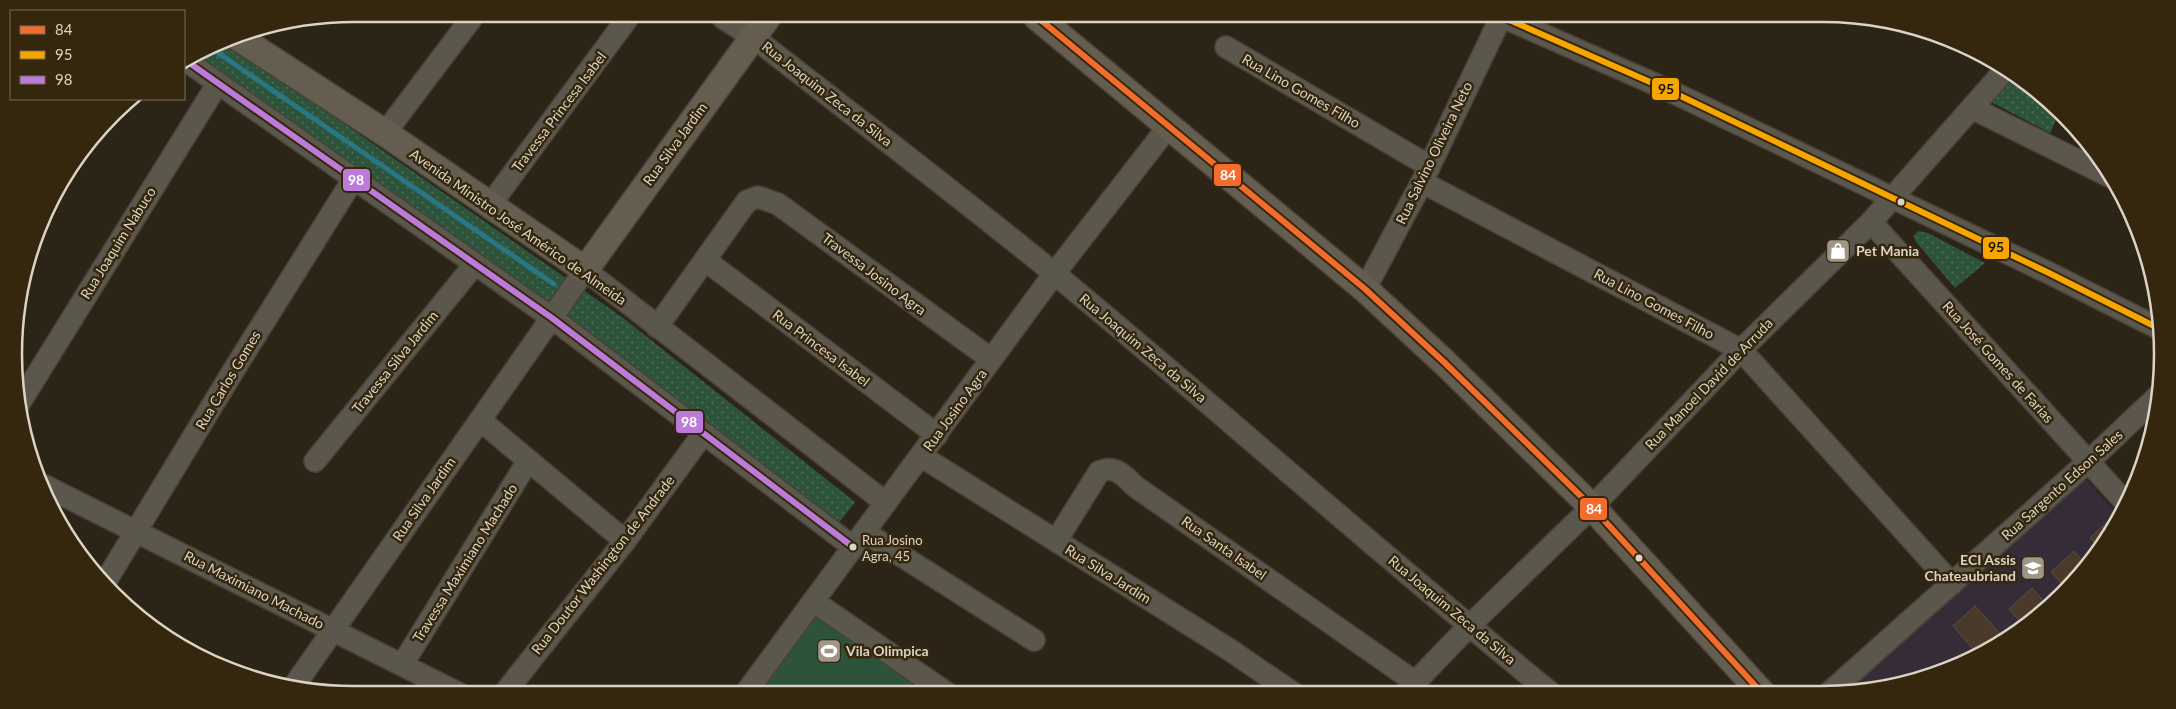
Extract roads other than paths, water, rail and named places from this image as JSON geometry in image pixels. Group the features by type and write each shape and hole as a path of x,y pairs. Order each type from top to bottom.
{"main road":[{"path":"1043,22 1365,289 1515,430 1592,507 1756,686"},
{"name":"Rua Silva Jardim","path":"583,274 760,27"},
{"name":"Avenida Ministro José Américo de Almeida","path":"244,41 385,133 490,205 583,274"}],"street":[{"path":"385,133 469,22"},
{"name":"Travessa Princesa Isabel","path":"490,205 625,22"},
{"name":"Rua Joaquim Zeca da Silva","path":"739,22 760,27 1542,686"},
{"name":"Rua Salvino Oliveira Neto","path":"1365,289 1425,174 1497,22"},
{"path":"1514,22 1666,89 2152,324"},
{"name":"Rua Lino Gomes Filho","path":"1226,47 1425,174 1741,350 1952,584"},
{"path":"192,65 475,264 554,314 703,434 858,539 1034,640"},
{"name":"Rua Manoel David de Arruda","path":"1412,686 1469,626 1592,507 1741,350 1871,222 2001,75"},
{"name":"Rua Joaquim Nabuco","path":"25,395 218,83"},
{"path":"1972,108 2098,171"},
{"name":"Rua Josino Agra","path":"751,686 1054,274 1168,127"},
{"name":"Rua Carlos Gomes","path":"108,577 235,368 354,178"},
{"name":"Travessa Josino Agra","path":"705,260 747,201 752,198 764,198 778,204 991,359"},
{"name":"Rua José Gomes de Farias","path":"1871,222 2121,497"},
{"path":"657,326 705,260"},
{"name":"Rua Princesa Isabel","path":"705,260 937,435"},
{"name":"Travessa Silva Jardim","path":"315,461 475,264"},
{"name":"Rua Silva Jardim","path":"297,681 332,629 583,274"},
{"name":"Avenida Ministro José Américo de Almeida","path":"583,274 657,326 886,503"},
{"name":"Rua Sargento Edson Sales","path":"1837,686 2089,461 2150,404"},
{"path":"480,420 625,541"},
{"name":"Rua Doutor Washington de Andrade","path":"510,686 625,541 703,434"},
{"name":"Rua Silva Jardim","path":"921,456 1230,650 1283,686"},
{"name":"Travessa Maximiano Machado","path":"402,665 528,461"},
{"name":"Rua Santa Isabel","path":"1056,541 1098,472 1107,468 1115,469 1136,487 1407,686"},
{"name":"Rua Maximiano Machado","path":"51,489 444,686"},
{"path":"813,602 936,686"}],"waterway":[{"path":"218,52 554,284"}],"place":[{"name":"Pet Mania","path":"1838,251"},
{"name":"Rua Josino Agra, 45","path":"853,547"},
{"name":"ECI Assis Chateaubriand","path":"2033,568"},
{"name":"Vila Olimpica","path":"829,651"}]}
